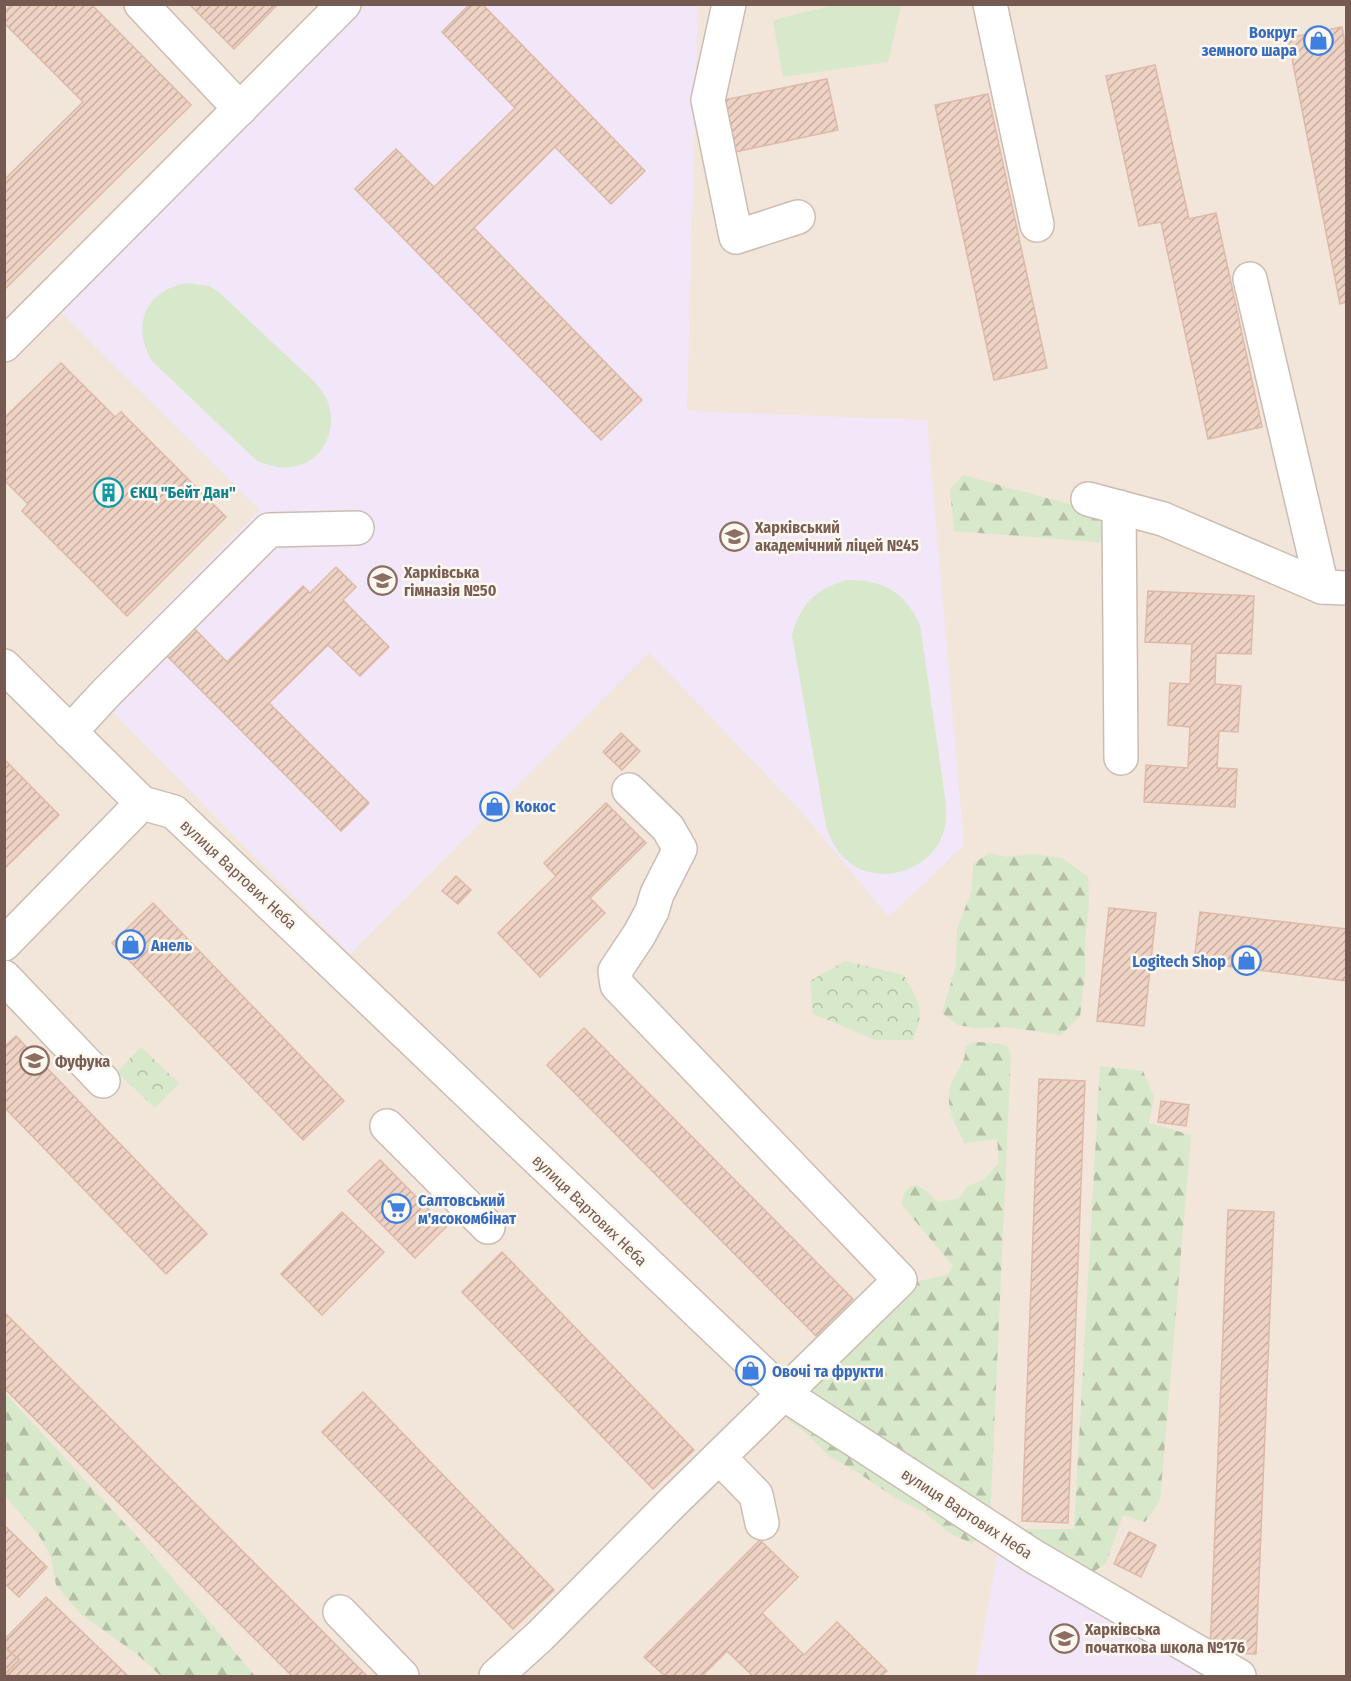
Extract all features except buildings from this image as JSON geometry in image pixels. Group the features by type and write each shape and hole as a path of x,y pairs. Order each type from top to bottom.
{"street":[{"path":"141,4 240,109"},
{"path":"4,345 344,4"},
{"path":"729,4 708,99 736,237 798,217"},
{"path":"990,4 1037,225"},
{"path":"1250,279 1334,587"},
{"path":"1088,499 1163,519 1334,587"},
{"path":"1119,507 1121,758"},
{"path":"70,732 269,530 357,528"},
{"name":"вулиця Вартових Неба","path":"4,666 142,803 174,812 784,1394 1033,1556 1239,1677"},
{"path":"496,1677 900,1280 617,985 615,971 648,920 657,894 680,849 668,828 629,790"},
{"path":"4,944 142,803"},
{"path":"4,976 103,1082"},
{"path":"387,1126 488,1227"},
{"path":"719,1457 756,1496 762,1523"},
{"path":"340,1612 402,1677"}],"shaded area":[{"path":"5,5 1346,5 1346,1676 5,1676"},
{"path":"366,5 698,5 687,411 927,420 964,845 889,917 799,809 649,653 350,954 110,709 83,690 260,510 60,312"},
{"name":"Харківська початкова школа №176","path":"997,1555 1215,1676 976,1676"}],"green space":[{"path":"834,5 901,5 888,62 783,77 773,20"},
{"path":"186,283 209,286 219,292 309,376 323,392 331,414 330,431 324,446 312,459 291,467 270,465 256,460 152,361 143,335 146,312 160,294"},
{"path":"963,475 1108,515 1108,543 954,531 950,490"},
{"path":"847,580 872,582 892,590 907,604 920,625 946,804 946,820 944,832 935,849 925,860 899,872 884,874 856,867 835,847 826,826 792,635 800,615 811,599 826,588"},
{"path":"989,853 1007,857 1033,854 1062,858 1088,877 1089,905 1080,1016 1061,1035 1005,1027 976,1028 958,1025 942,1013 956,966 957,929 972,890 973,864"},
{"path":"845,961 904,975 917,999 920,1013 913,1040 875,1040 813,1014 810,981"},
{"path":"975,1042 1007,1046 1011,1053 990,1521 987,1536 971,1543 951,1534 923,1511 897,1499 829,1456 806,1433 788,1420 783,1405 910,1283 947,1275 953,1266 902,1205 905,1192 915,1185 938,1202 960,1198 967,1186 982,1181 999,1163 997,1139 965,1143 949,1102 954,1077 964,1060 965,1047"},
{"path":"141,1047 179,1083 155,1108 117,1072"},
{"path":"1100,1066 1143,1071 1154,1097 1149,1123 1191,1135 1160,1501 1145,1522 1123,1515 1106,1563 1092,1573 1014,1529 1074,1529"},
{"path":"5,1393 140,1540 255,1676 161,1676 138,1655 81,1614 56,1585 51,1556 38,1534 5,1496"}],"place":[{"name":"Вокруг земного шара","path":"1318,41"},
{"name":"ЄКЦ \"Бейт Дан\"","path":"109,492"},
{"name":"Харківський академічний ліцей №45","path":"734,536"},
{"name":"Харківська гімназія №50","path":"383,581"},
{"name":"Кокос","path":"494,806"},
{"name":"Анель","path":"130,945"},
{"name":"Logitech Shop","path":"1247,961"},
{"name":"Фуфука","path":"34,1061"},
{"name":"Салтовський м'ясокомбінат","path":"397,1209"},
{"name":"Овочі та фрукти","path":"751,1371"},
{"name":"Харківська початкова школа №176","path":"1064,1638"}]}
